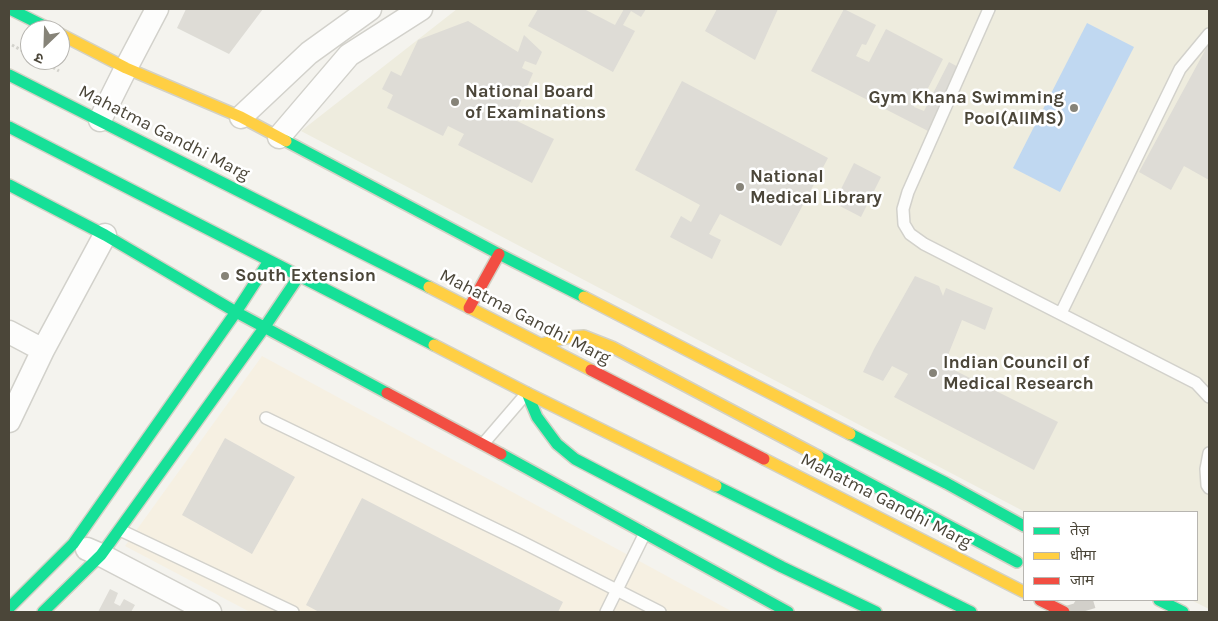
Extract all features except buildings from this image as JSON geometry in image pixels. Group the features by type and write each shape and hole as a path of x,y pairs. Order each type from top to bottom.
{"main road":[{"path":"10,9 32,20"},
{"path":"70,39 126,68 241,117 499,254 946,483 1023,525"},
{"name":"Mahatma Gandhi Marg","path":"9,75 542,344 1023,591"},
{"path":"9,127 527,393 971,612"},
{"path":"9,185 105,235 264,328 483,444 788,612"},
{"path":"469,308 499,254"},
{"path":"9,608 74,544 270,261"},
{"path":"43,612 101,555 264,328 299,276"},
{"path":"542,344 570,337 584,336 612,347 1017,562"},
{"path":"527,393 537,417 557,444 576,458 782,567 876,612"},
{"path":"1042,601 1064,612"},
{"path":"1161,601 1183,612"}],"street":[{"path":"100,120 158,9"},
{"path":"241,117 309,53 370,9"},
{"path":"279,137 349,55 421,9"},
{"path":"9,421 43,350 105,235"},
{"path":"9,332 43,350"},
{"path":"74,544 101,555 210,612"}],"lane":[{"path":"989,9 908,192 903,209 904,224 910,234 924,244 1196,383 1209,397"},
{"path":"1061,314 1180,69 1209,34"},
{"path":"483,444 527,393"},
{"path":"266,418 520,540 660,612"},
{"path":"1209,454 1206,469 1207,485 1209,488"},
{"path":"120,530 293,612"},
{"path":"606,612 645,533"}],"path":[{"path":"12,44 20,49"},
{"path":"58,70 65,74"}],"shaded area":[{"path":"457,9 1209,9 1209,609 1193,601 1198,601 1198,511 1023,511 301,131"},
{"path":"262,356 733,612 250,612 125,546"}],"water":[{"name":"Gym Khana Swimming Pool(AIIMS)","path":"1087,23 1134,47 1060,192 1013,168"}],"tunnel":[{"path":"1078,601 1082,612"}],"traffic: fast":[{"path":"10,9 32,20"},
{"path":"9,75 429,287"},
{"path":"9,127 434,345"},
{"path":"286,141 584,297"},
{"path":"9,185 105,235 236,312 387,393"},
{"path":"9,608 73,544 236,312 269,261"},
{"path":"43,612 101,555 264,328 299,276"},
{"path":"527,393 537,417 557,444 575,459 782,567 876,612"},
{"path":"850,434 946,483 1023,525"},
{"path":"501,454 788,612"},
{"path":"818,456 1017,562"},
{"path":"716,486 971,612"},
{"path":"1161,601 1183,612"}],"traffic: slow":[{"path":"70,39 126,68 241,117 286,141"},
{"path":"429,287 591,370"},
{"path":"584,297 850,434"},
{"path":"541,344 570,337 584,336 612,347 818,456"},
{"path":"434,345 716,486"},
{"path":"764,459 1023,591"}],"traffic: jam":[{"path":"469,308 499,254"},
{"path":"591,370 764,459"},
{"path":"387,393 501,454"},
{"path":"1042,601 1064,612"}],"place":[{"name":"National Board of Examinations","path":"455,102"},
{"name":"Gym Khana Swimming Pool(AIIMS)","path":"1074,108"},
{"name":"National Medical Library","path":"740,187"},
{"name":"South Extension","path":"225,276"},
{"name":"Indian Council of Medical Research","path":"933,373"}]}
